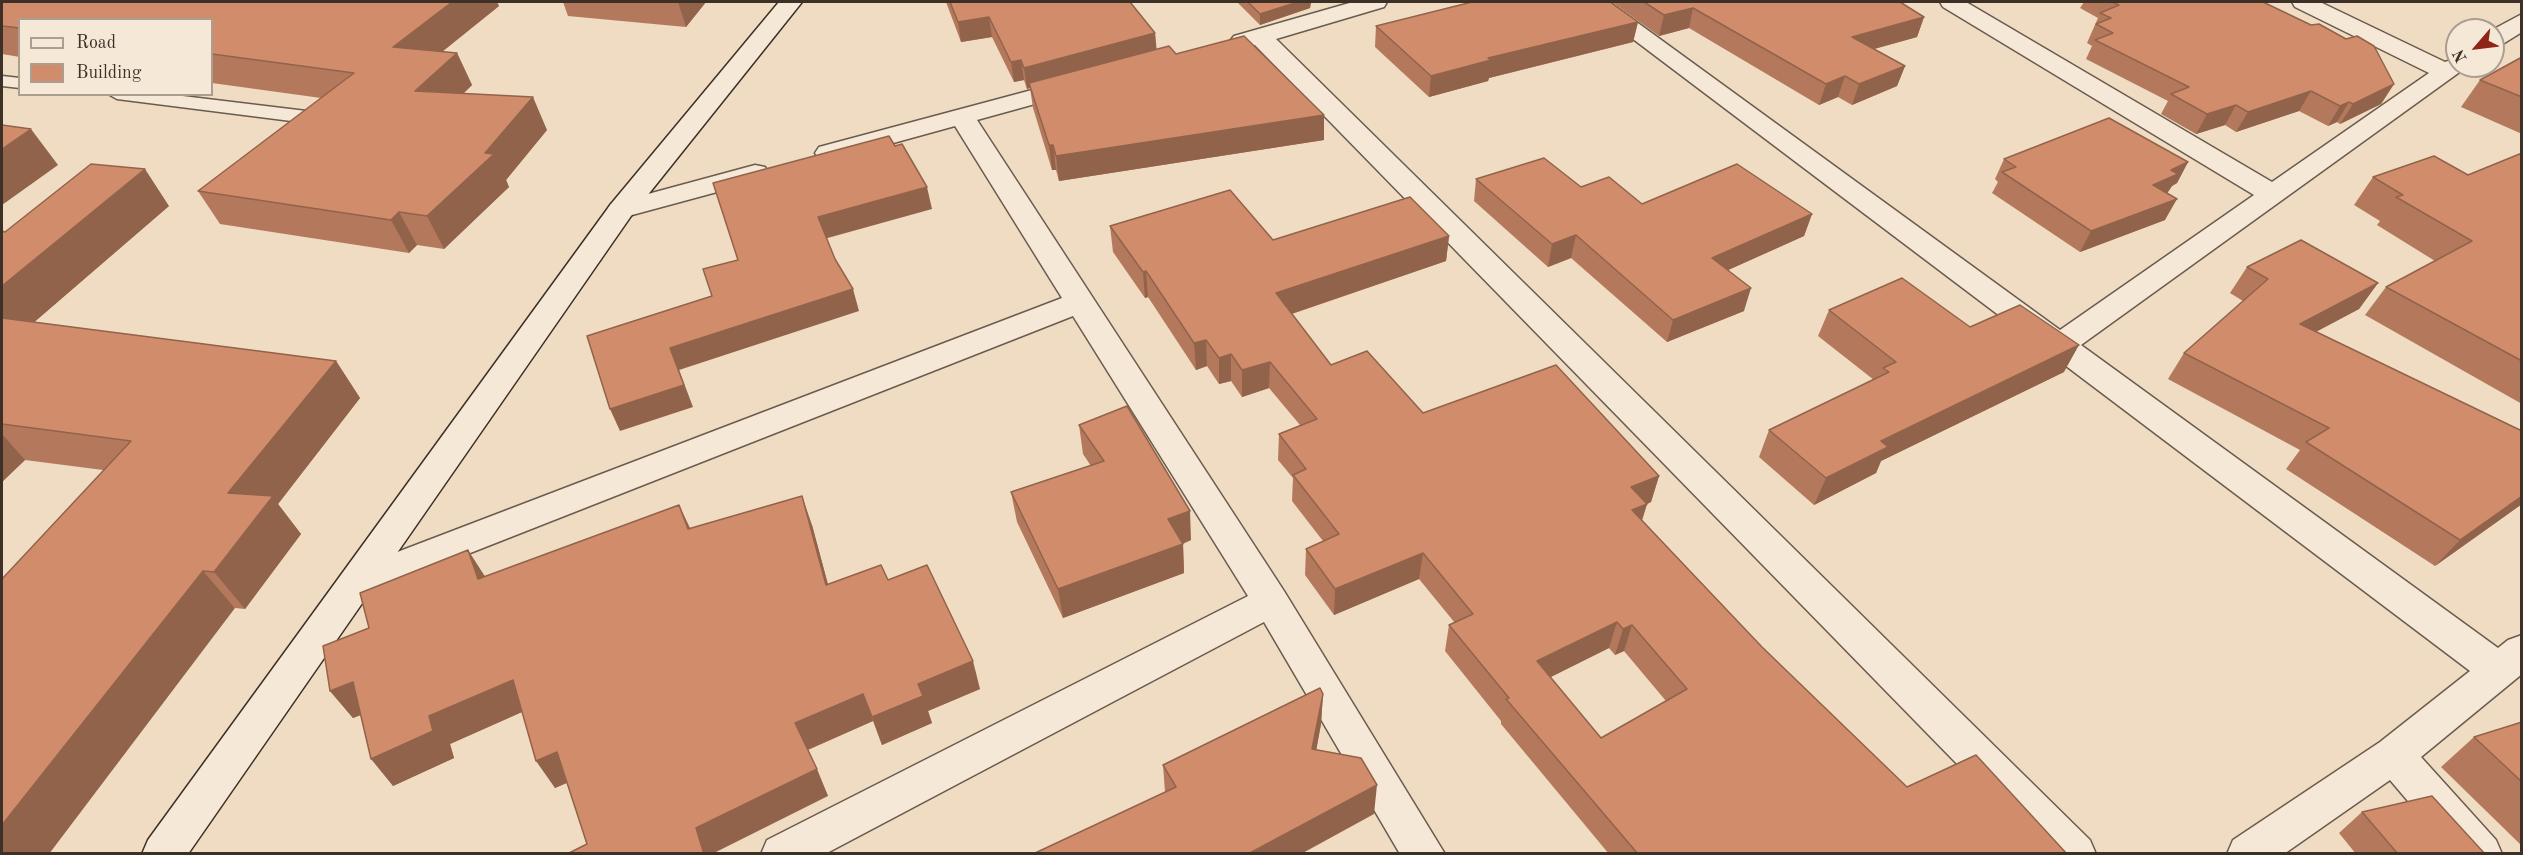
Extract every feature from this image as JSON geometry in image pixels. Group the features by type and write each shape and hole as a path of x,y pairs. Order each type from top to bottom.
{"street":[{"path":"163,854 621,210 791,2"},
{"path":"1214,48 1376,2"},
{"path":"1595,2 2060,345 2510,661 2394,755 2248,854"},
{"path":"1951,2 2272,194"},
{"path":"2303,2 2445,65"},
{"path":"2505,32 2522,21"},
{"path":"1260,36 2075,854"},
{"path":"2060,345 2445,73"},
{"path":"621,210 1099,79"},
{"path":"961,116 1271,601 1424,854"},
{"path":"358,582 1081,302"},
{"path":"782,854 1271,601"},
{"path":"2394,755 2481,854"}],"lane":[{"path":"133,96 323,119"}],"building":[{"path":"2,2 452,2 393,47 457,53 415,91 533,97 485,153 494,154 427,216 399,212 391,220 198,191 354,73 213,54 213,18 18,18 18,28 2,26"},
{"path":"950,2 1130,2 1155,33 1024,68 1021,60 1011,62 989,17 958,22"},
{"path":"1248,2 1298,2 1260,14"},
{"path":"1472,2 1610,2 1638,22 1488,58 1491,60 1431,76 1376,26"},
{"path":"1644,2 1900,2 1924,17 1852,37 1905,66 1859,84 1845,76 1826,84 1693,8 1664,15"},
{"path":"2112,2 2263,2 2311,25 2319,24 2346,39 2357,36 2374,46 2394,84 2353,104 2349,102 2340,106 2311,91 2248,112 2236,105 2207,114 2171,94 2189,87 2095,40 2113,33 2096,24 2111,18 2100,13 2119,5"},
{"path":"1244,36 1324,115 1056,156 1053,145 1049,145 1029,83 1169,46 1176,54"},
{"path":"2522,57 2522,97 2480,80 2505,78 2505,66"},
{"path":"2109,118 2188,162 2171,170 2178,174 2153,185 2177,199 2091,231 2002,172 2016,167 2004,159"},
{"path":"2,125 31,129 2,149"},
{"path":"889,136 895,146 902,144 927,187 818,217 835,259 853,289 670,348 684,385 610,409 587,336 712,296 703,269 738,260 713,183"},
{"path":"2522,153 2522,361 2386,287 2472,241 2396,197 2403,195 2373,177 2434,156 2468,175"},
{"path":"1544,158 1581,187 1609,177 1642,204 1737,164 1812,214 1712,258 1751,288 1673,320 1576,235 1552,244 1476,179"},
{"path":"91,164 145,169 2,286 2,231 5,232"},
{"path":"1230,190 1273,240 1410,197 1449,236 1276,293 1331,365 1367,351 1423,413 1556,365 1659,476 1631,487 1647,504 1632,510 1762,647 1907,787 1976,755 2067,854 1638,854 1506,699 1509,698 1449,625 1473,614 1423,553 1335,589 1306,549 1339,534 1293,475 1306,469 1279,434 1317,419 1270,362 1242,370 1231,354 1219,358 1206,340 1194,343 1146,271 1143,272 1110,226","holes":["1617,622 1623,629 1632,625 1687,689 1601,738 1537,661"]},
{"path":"2301,240 2378,283 2300,324 2522,431 2522,496 2460,540 2306,442 2329,428 2184,353 2268,279 2247,267"},
{"path":"1902,278 1970,327 2020,305 2079,345 1881,441 1888,447 1826,478 1769,430 1889,372 1883,368 1896,362 1829,310"},
{"path":"2,318 336,361 228,493 273,496 214,572 203,571 2,825 2,579 131,441 2,424"},
{"path":"1127,406 1190,511 1168,519 1183,544 1058,589 1011,492 1104,461 1079,425"},
{"path":"802,496 826,585 881,565 888,580 927,565 973,661 918,684 923,696 872,717 863,694 795,723 817,769 696,828 704,854 569,854 587,844 557,752 536,761 513,680 429,716 433,731 371,759 353,682 330,691 323,646 369,628 360,593 468,550 478,579 679,505 688,529"},
{"path":"1320,688 1323,694 1312,749 1361,758 1377,785 1248,854 1033,854 1176,787 1163,765"},
{"path":"2522,722 2522,782 2474,737"},
{"path":"2432,796 2485,854 2398,854 2362,812"}]}
